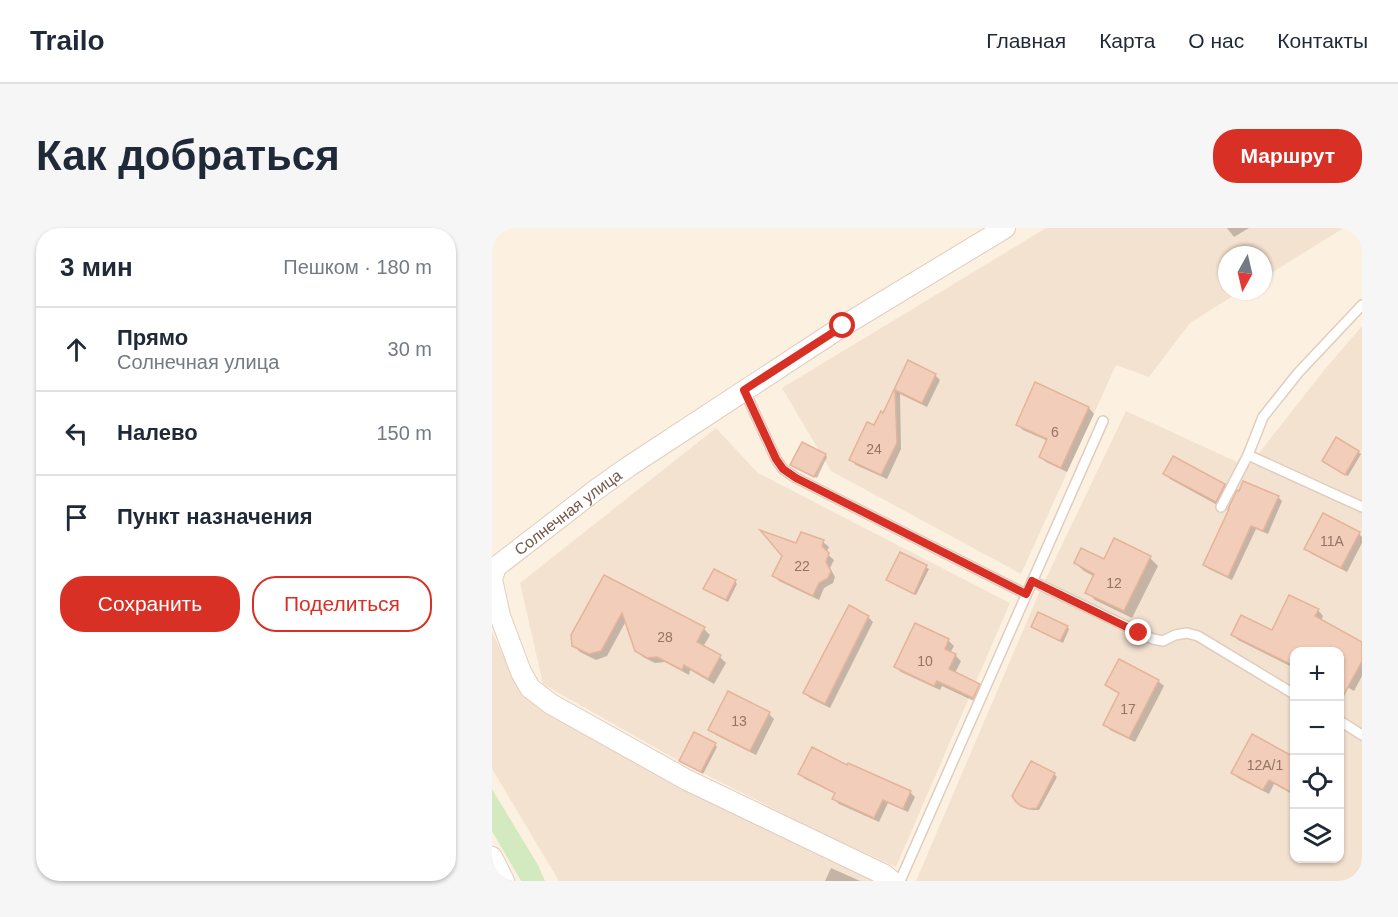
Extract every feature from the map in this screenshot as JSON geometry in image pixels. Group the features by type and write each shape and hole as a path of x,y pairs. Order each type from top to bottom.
{"street":[{"name":"Солнечная улица","path":"892,881 885,875 687,780 551,704 530,688 520,672 500,616 492,579 493,571 495,567 597,489 744,390 843,326 1005,228"},
{"path":"492,857 504,881"}],"lane":[{"path":"1221,507 1248,455 1263,417 1298,373 1362,305"},
{"path":"744,390 776,459 783,469 796,478 1026,594"},
{"path":"900,881 1103,421"},
{"path":"1248,455 1362,507"},
{"path":"1032,581 1153,639 1164,641 1175,635 1187,633 1198,636 1290,692"},
{"path":"1344,724 1362,735"}],"shaded area":[{"path":"1046,228 1344,228 1272,272 1272,246 1218,246 1218,300 1227,300 1190,323 1149,377 1116,365 1021,574 831,471 782,388"},
{"path":"1362,326 1362,881 916,881 1039,593 1126,411 1248,467"},
{"path":"716,428 758,473 1010,603 896,867 819,832 679,761 543,684 520,583"},
{"path":"492,632 521,693 705,797 877,881 559,881 492,769"}],"green space":[{"path":"492,789 538,865 545,881 521,881 492,831"}],"building":[{"path":"908,360 936,374 922,403 895,390 897,443 881,475 849,460 867,422 874,425 881,411 883,413"},
{"path":"1035,382 1089,407 1061,468 1039,457 1047,439 1016,425"},
{"path":"1336,437 1359,451 1345,475 1322,461"},
{"path":"802,442 826,454 814,477 790,465"},
{"path":"1173,456 1225,484 1216,502 1163,474"},
{"path":"1243,481 1279,496 1263,531 1251,526 1228,577 1203,565"},
{"path":"1323,513 1360,532 1341,568 1304,549"},
{"path":"760,530 796,543 801,532 824,540 822,546 829,553 826,562 831,571 828,578 819,583 813,596 772,576 782,556"},
{"path":"1114,538 1151,556 1124,611 1085,593 1094,574 1074,563 1081,548 1104,559"},
{"path":"900,552 927,565 914,594 886,580"},
{"path":"714,569 736,580 726,600 703,589"},
{"path":"604,575 705,627 697,642 721,655 708,679 684,665 682,670 657,657 647,658 635,651 622,613 601,651 589,654 572,646 571,635"},
{"path":"1289,595 1319,609 1315,616 1362,642 1362,661 1344,695 1344,647 1290,647 1290,664 1231,635 1241,615 1272,630"},
{"path":"849,605 869,616 825,704 803,693"},
{"path":"1038,612 1068,626 1060,641 1031,627"},
{"path":"915,623 949,639 945,649 956,654 949,669 980,684 973,698 937,681 934,686 894,667"},
{"path":"1119,659 1159,680 1129,738 1103,725 1119,693 1105,685"},
{"path":"728,691 770,712 750,751 708,730"},
{"path":"694,732 716,743 701,772 679,761"},
{"path":"1252,734 1290,755 1290,792 1269,780 1263,790 1231,773"},
{"path":"812,747 847,765 848,763 911,791 903,809 883,800 874,818 832,799 835,793 798,774"},
{"path":"1031,761 1055,773 1037,808 1029,809 1021,806 1012,796"}],"route":[{"path":"843,326 744,390 776,459 783,469 796,478 1026,594 1032,581 1139,633"}]}
